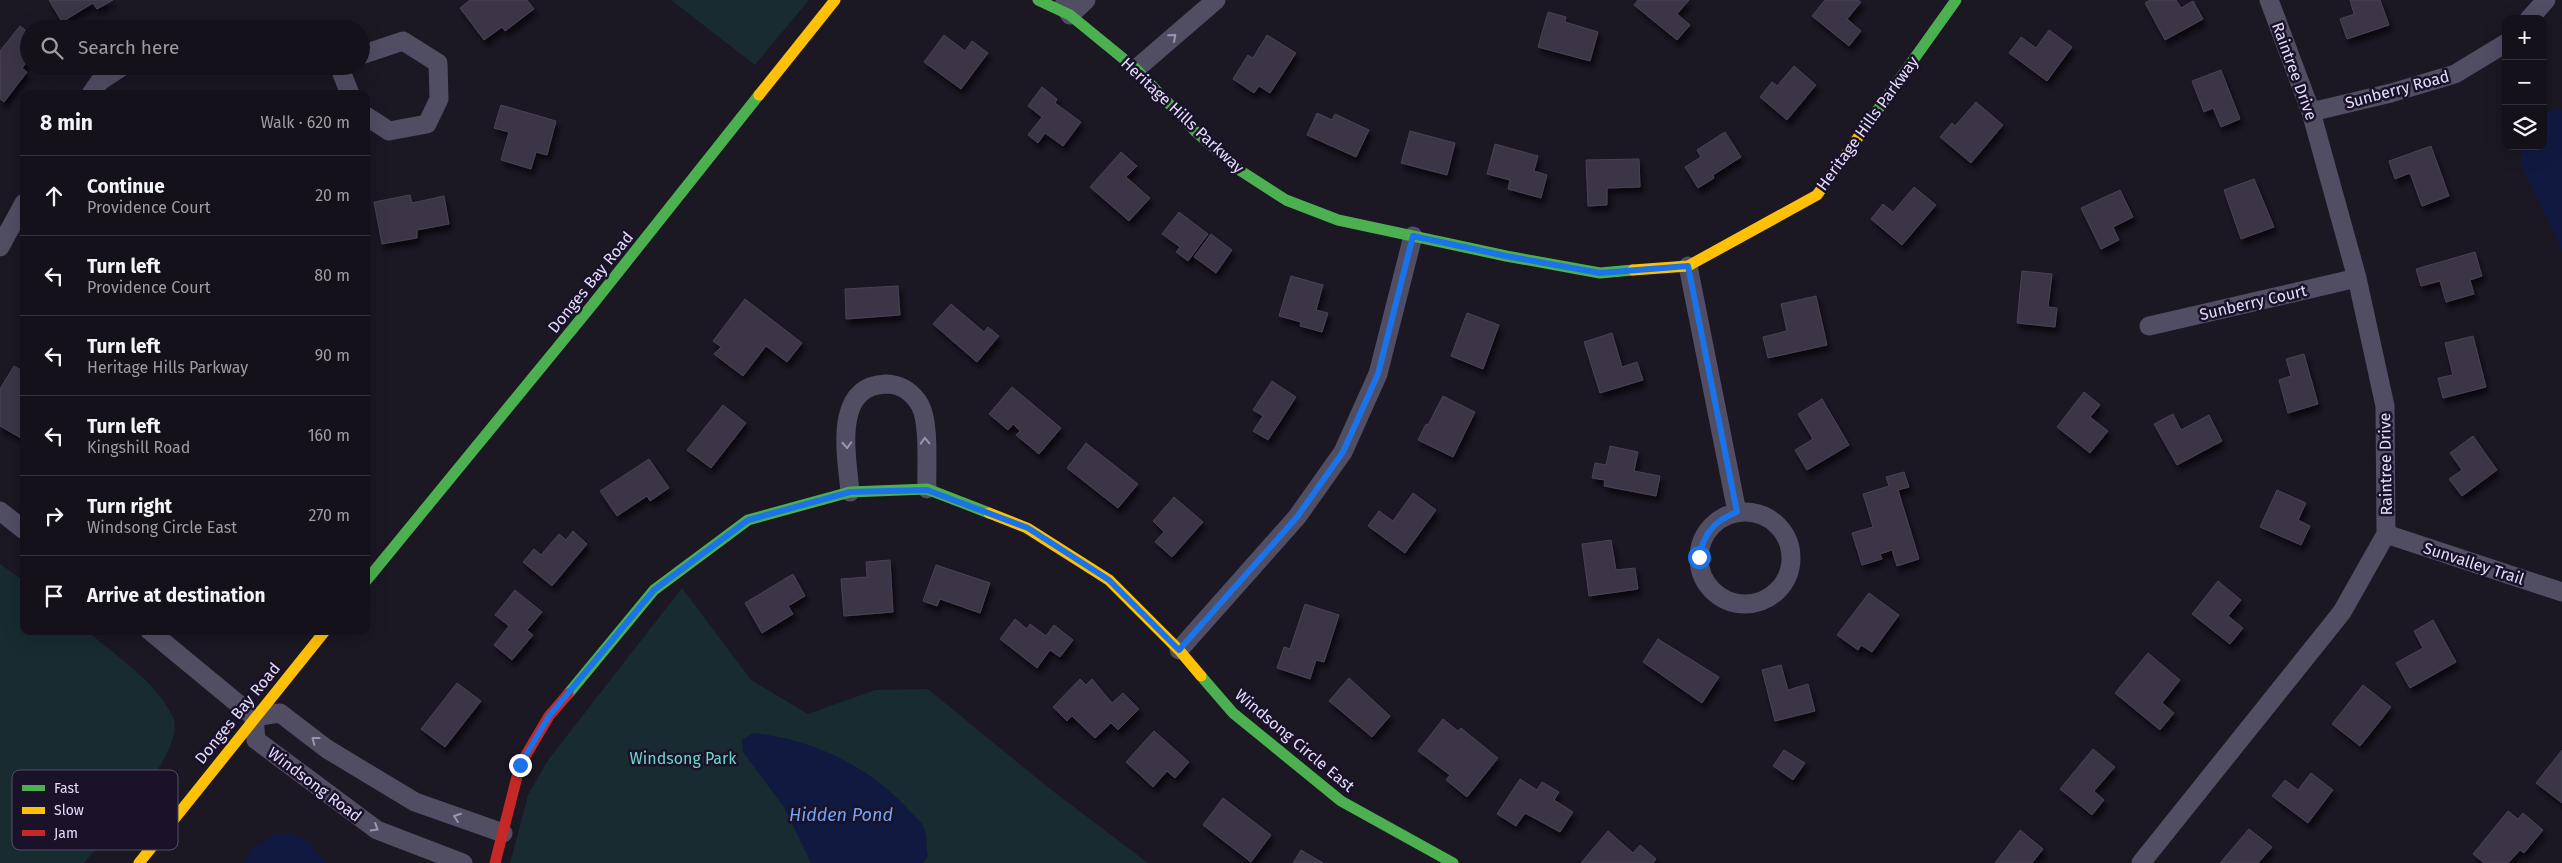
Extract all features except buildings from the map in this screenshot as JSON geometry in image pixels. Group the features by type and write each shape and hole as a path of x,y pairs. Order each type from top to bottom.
{"street":[{"name":"Donges Bay Road","path":"370,575 587,312 835,0"},
{"name":"Heritage Hills Parkway","path":"1038,0 1065,7 1136,69 1196,131 1240,171 1286,200 1338,220 1506,256 1600,273 1688,266 1816,195 1956,0"},
{"path":"1065,7 1086,0"},
{"path":"1136,69 1216,0"},
{"name":"Raintree Drive","path":"2141,863 2342,612 2386,534 2385,406 2357,278 2312,112 2269,0"},
{"path":"2533,15 2546,0"},
{"path":"370,52 403,40 438,63 439,99 427,124 389,131 370,119"},
{"name":"Sunberry Road","path":"2312,112 2391,93 2455,74 2502,45"},
{"path":"94,90 100,81 109,75"},
{"path":"343,75 348,90"},
{"path":"0,247 20,210"},
{"path":"1179,650 1297,517 1343,452 1378,374 1413,236"},
{"path":"1688,266 1737,512"},
{"name":"Sunberry Court","path":"2149,326 2357,278"},
{"path":"850,492 846,424 854,400 874,385 893,384 909,392 921,407 925,426 927,490"},
{"name":"Windsong Circle East","path":"494,863 520,765 549,716 654,590 748,520 850,492 927,490 1028,528 1109,580 1179,650 1233,713 1342,801 1453,863"},
{"path":"0,511 20,527"},
{"path":"1737,512 1751,512 1771,520 1786,536 1791,549 1791,564 1787,578 1778,590 1766,598 1752,603 1736,603 1721,597 1710,587 1702,573 1699,557 1702,542 1710,528 1722,518 1737,512"},
{"name":"Sunvalley Trail","path":"2386,534 2562,592"},
{"path":"155,635 254,717 280,713 327,749 415,802 503,833"},
{"name":"Donges Bay Road","path":"178,813 321,635"},
{"name":"Windsong Road","path":"254,717 256,740 377,830 463,863"},
{"name":"Donges Bay Road","path":"138,863 148,850"}],"green space":[{"path":"671,0 809,0 755,65"},
{"path":"0,564 20,578 20,635 92,635 134,670 156,692 166,704 173,717 174,731 168,750 158,770 12,770 12,850 95,850 84,863 0,863"},
{"name":"Windsong Park","path":"682,588 751,680 808,714 875,690 928,689 1049,788 1148,863 510,863 528,795 548,760"}],"water":[{"path":"2562,109 2562,250 2521,166 2521,150 2547,150 2547,111"},
{"name":"Hidden Pond","path":"753,733 775,736 817,748 838,757 875,780 893,794 922,824 928,856 923,863 811,863 784,807 743,752 742,740"},
{"path":"277,833 294,833 310,843 326,863 245,863 251,849"}],"traffic: fast":[{"path":"1038,0 1070,15 1136,69 1195,131 1241,171 1286,200 1338,220 1506,256 1600,273 1633,270"},
{"path":"1874,115 1956,0"},
{"path":"370,576 593,304 759,95"},
{"path":"568,694 654,590 748,520 850,492 927,489 989,513"},
{"path":"1201,676 1233,713 1341,801 1453,863"}],"traffic: slow":[{"path":"759,95 835,0"},
{"path":"1633,270 1688,266 1817,195 1874,115"},
{"path":"989,513 1027,528 1109,580 1179,650 1201,676"},
{"path":"178,814 322,635"},
{"path":"139,863 149,850"}],"traffic: jam":[{"path":"495,863 520,765 549,716 568,694"}],"route":[{"path":"520,765 549,716 654,590 748,520 850,492 927,490 1028,528 1109,580 1179,650 1297,517 1343,452 1378,374 1413,236 1506,256 1600,273 1688,266 1737,512 1722,518 1710,528 1702,542 1699,557"}]}
